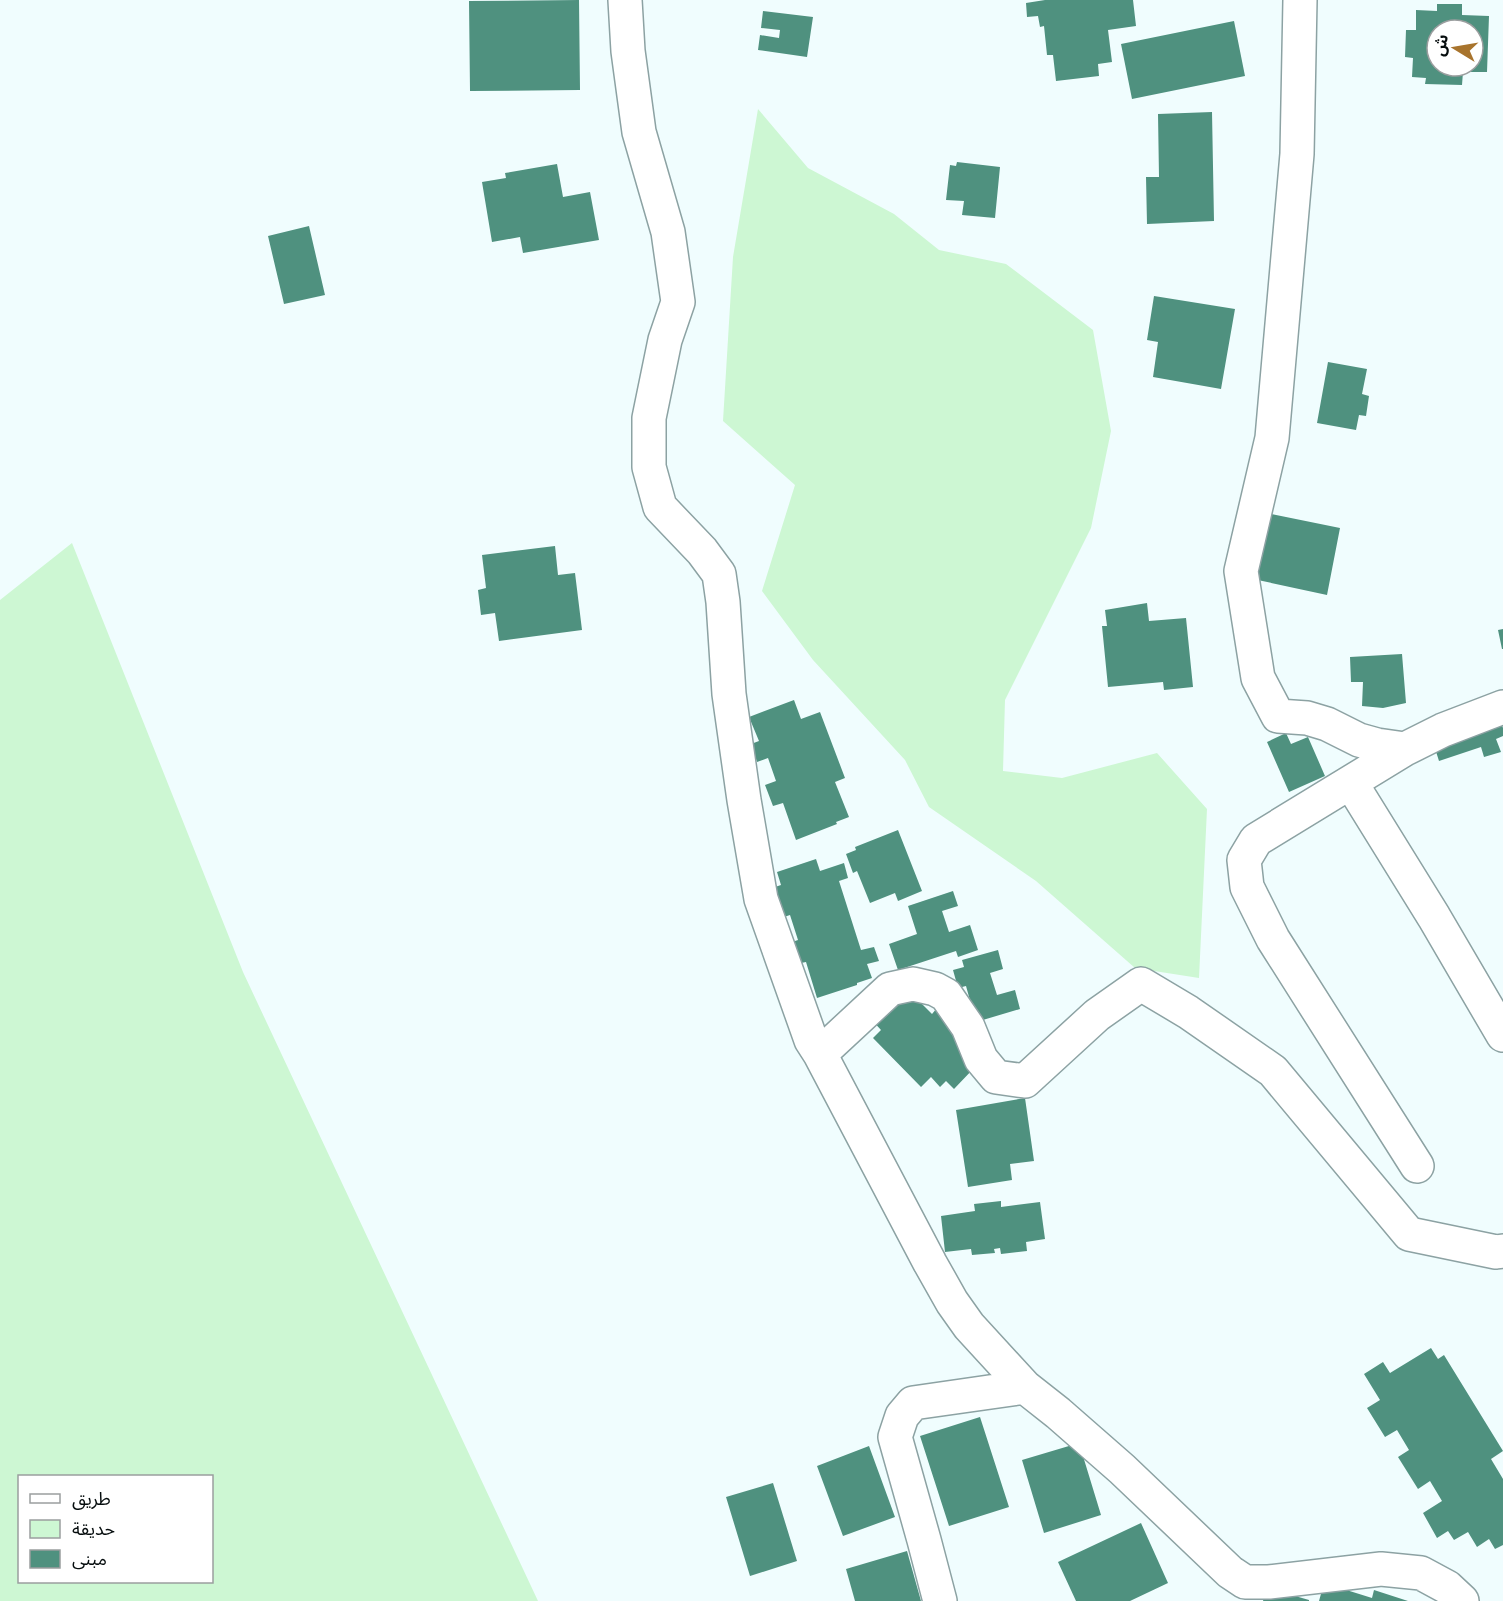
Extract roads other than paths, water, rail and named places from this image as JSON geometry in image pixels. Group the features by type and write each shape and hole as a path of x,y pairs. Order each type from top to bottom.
{"street":[{"path":"625,0 628,51 639,132 668,232 678,302 665,340 649,418 649,467 660,507 702,551 719,574 729,694 761,899 811,1040 952,1302 969,1326 1025,1387 1122,1469 1230,1572 1245,1582 1293,1580 1381,1569 1421,1573 1447,1587 1462,1601"},
{"path":"1299,0 1297,154 1273,426 1241,571 1245,604 1258,678 1278,716 1307,718 1327,724 1359,740 1405,749"},
{"path":"1417,1166 1273,939 1247,887 1244,860 1256,840 1405,749 1443,730 1503,707"},
{"path":"1351,783 1434,917 1503,1035"},
{"path":"820,1053 890,989 913,984 934,989 946,995 968,1027 981,1059 996,1077 1025,1081 1097,1015 1141,984 1188,1012 1273,1071 1409,1234 1496,1252 1503,1251"},
{"path":"940,1601 895,1437 902,1416 913,1403 1025,1387"}]}
